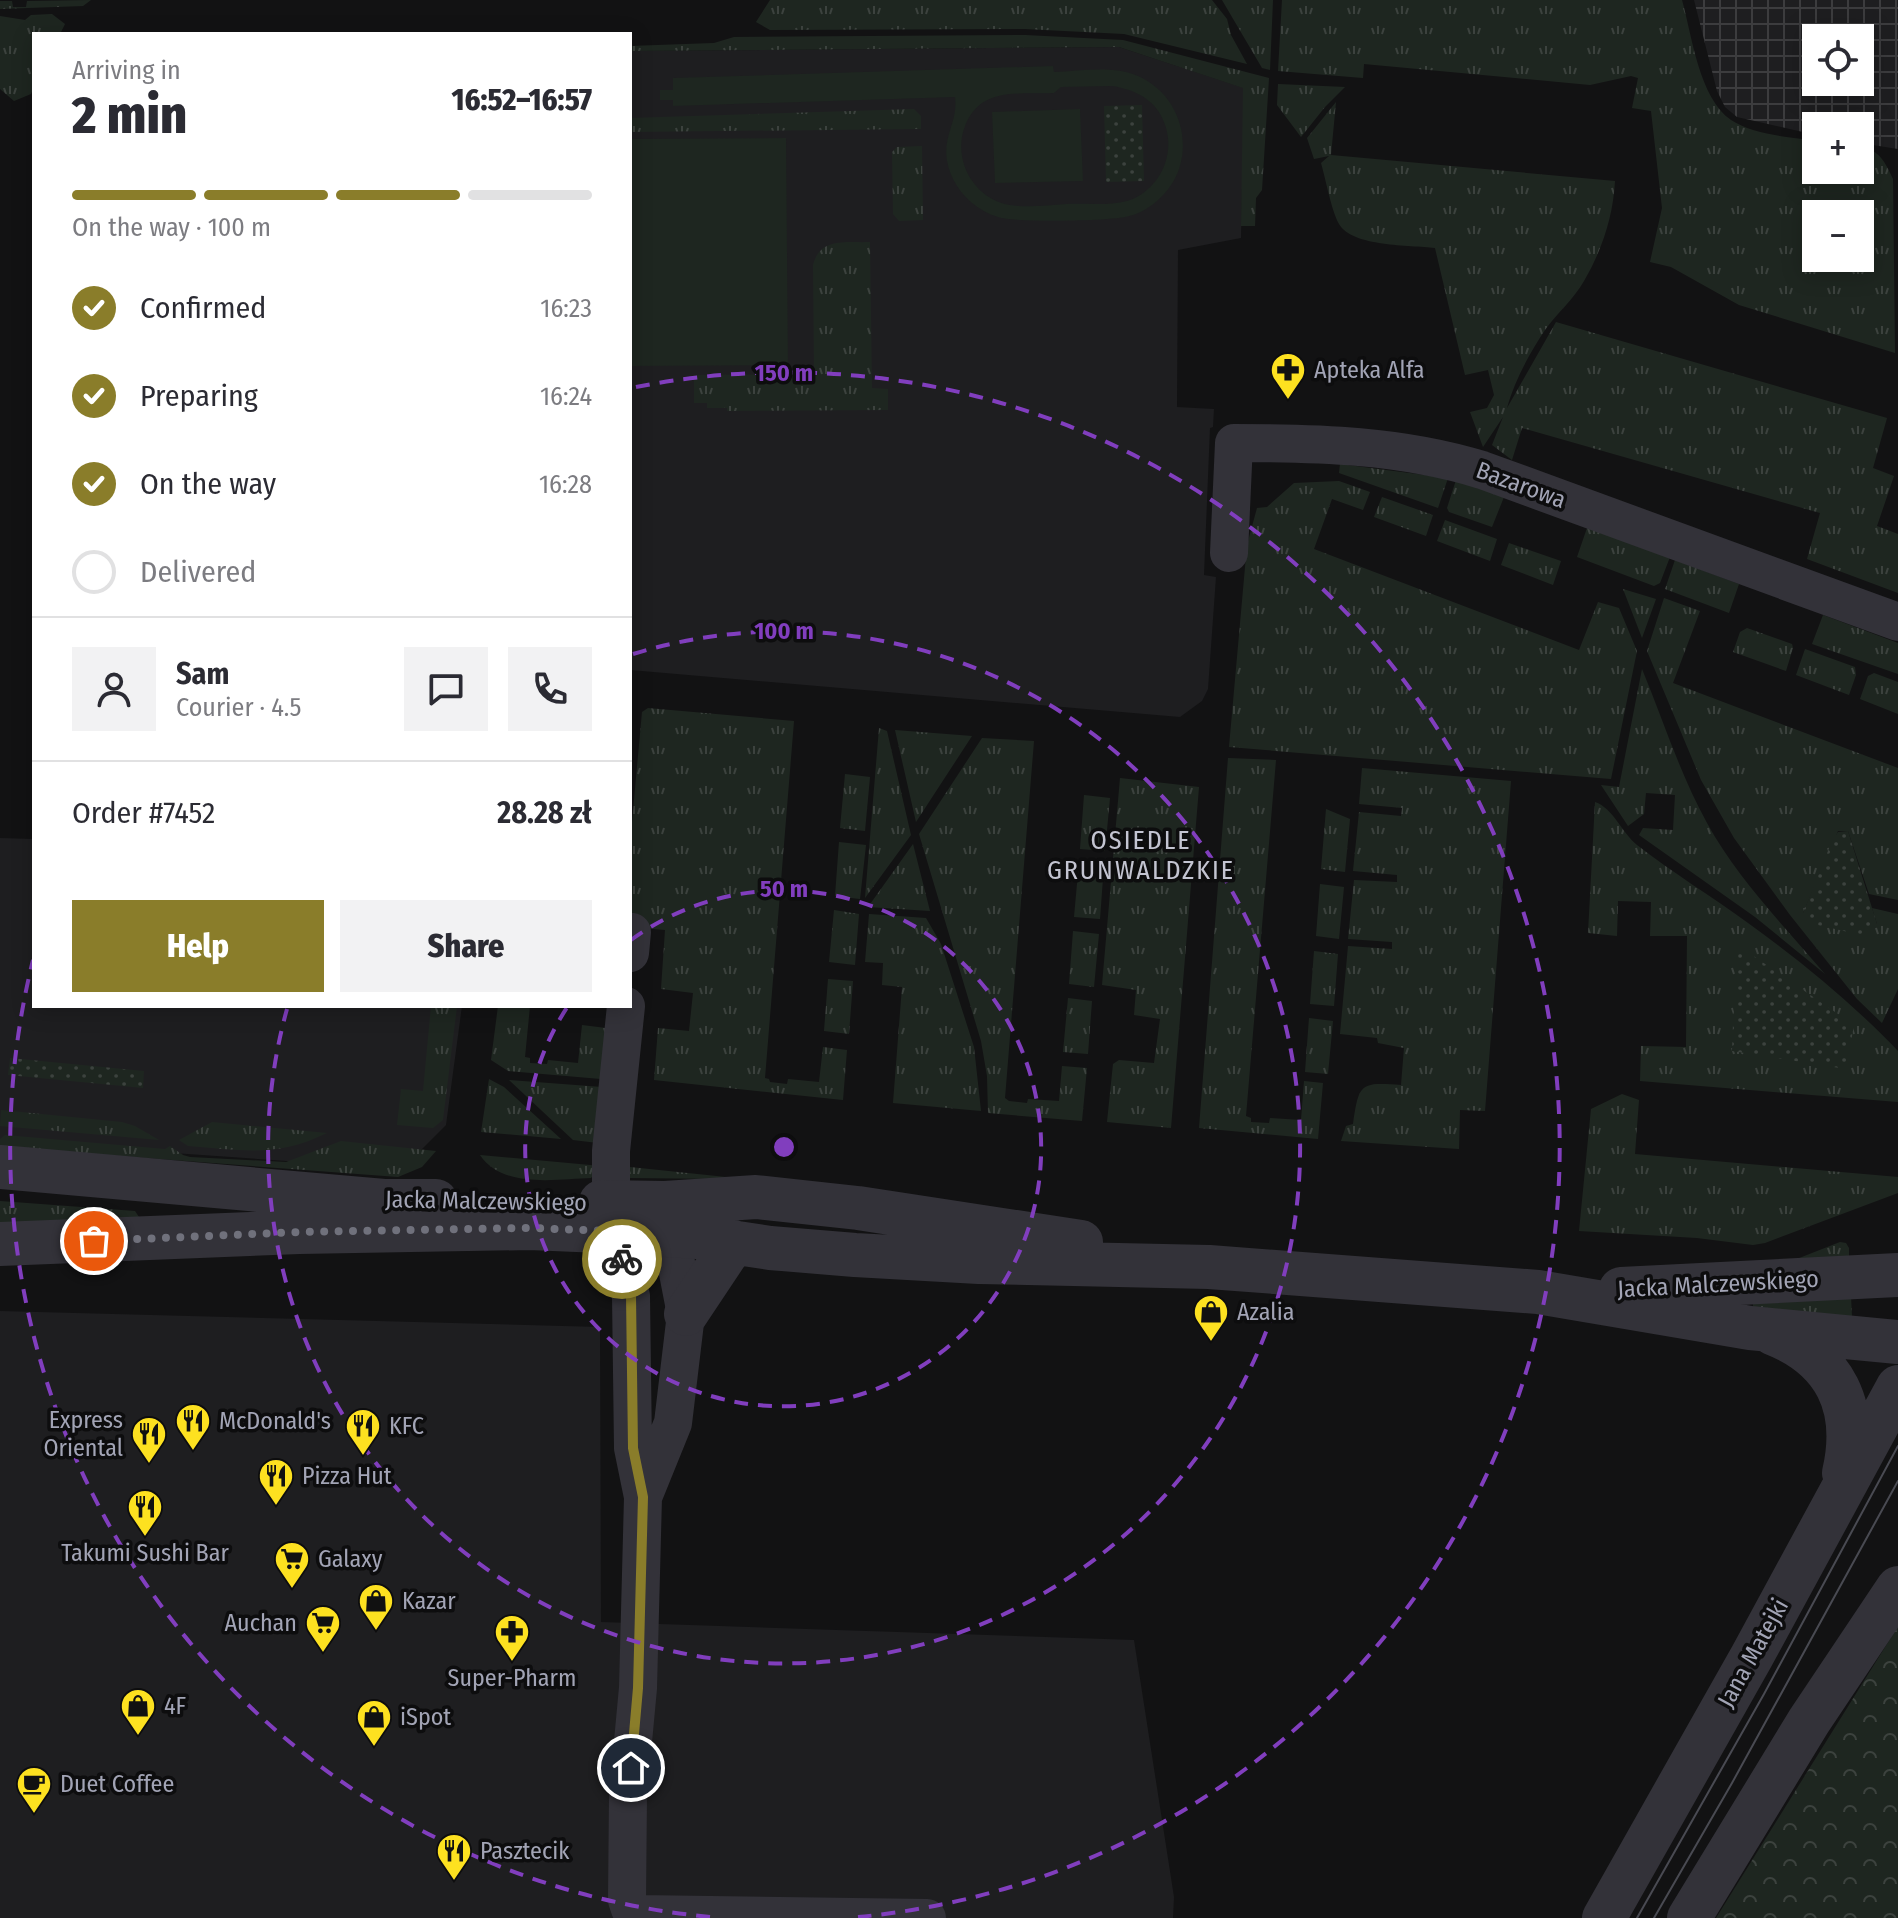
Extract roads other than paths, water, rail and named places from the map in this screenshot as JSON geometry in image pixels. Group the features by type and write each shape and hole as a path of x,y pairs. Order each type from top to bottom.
{"street":[{"name":"Bazarowa","path":"1229,553 1234,443 1382,449 1440,457 1482,470 1898,622"},
{"path":"626,1008 611,1151 612,1217 631,1296 633,1448 643,1497 638,1688 628,1795 627,1900 630,1909 638,1914 927,1918"},
{"name":"Jacka Malczewskiego","path":"0,1167 384,1201 612,1217 668,1219 756,1197 858,1208 1083,1242 1209,1267"},
{"name":"Jacka Malczewskiego","path":"0,1244 299,1232 530,1228 612,1217"},
{"path":"643,1497 673,1423 686,1314 668,1219"},
{"name":"Jacka Malczewskiego","path":"668,1219 734,1242 855,1255 979,1262 1209,1267 1538,1292 1750,1328 1898,1342"},
{"path":"686,1314 734,1242"},
{"name":"Jacka Malczewskiego","path":"1538,1292 1898,1275"},
{"name":"Jacka Malczewskiego","path":"1750,1328 1777,1335 1797,1345 1822,1364 1839,1386 1848,1419 1848,1447 1835,1500"},
{"name":"Jana Matejki","path":"1604,1918 1752,1656 1898,1387"},
{"path":"1689,1918 1809,1721 1898,1588"}],"tram line":[{"path":"1637,1918 1764,1694 1898,1446"},
{"path":"1654,1918 1898,1481"}],"place":[{"name":"Apteka Alfa","path":"1288,401"},
{"name":"Azalia","path":"1211,1343"},
{"name":"McDonald's","path":"193,1452"},
{"name":"KFC","path":"363,1457"},
{"name":"Express Oriental","path":"149,1465"},
{"name":"Pizza Hut","path":"276,1507"},
{"name":"Takumi Sushi Bar","path":"145,1538"},
{"name":"Galaxy","path":"292,1590"},
{"name":"Kazar","path":"376,1632"},
{"name":"Auchan","path":"323,1654"},
{"name":"Super-Pharm","path":"512,1663"},
{"name":"4F","path":"138,1737"},
{"name":"iSpot","path":"374,1748"},
{"name":"Duet Coffee","path":"34,1815"},
{"name":"Pasztecik","path":"454,1882"}],"district":[{"name":"OSIEDLE GRUNWALDZKIE","path":"1141,855"}]}
